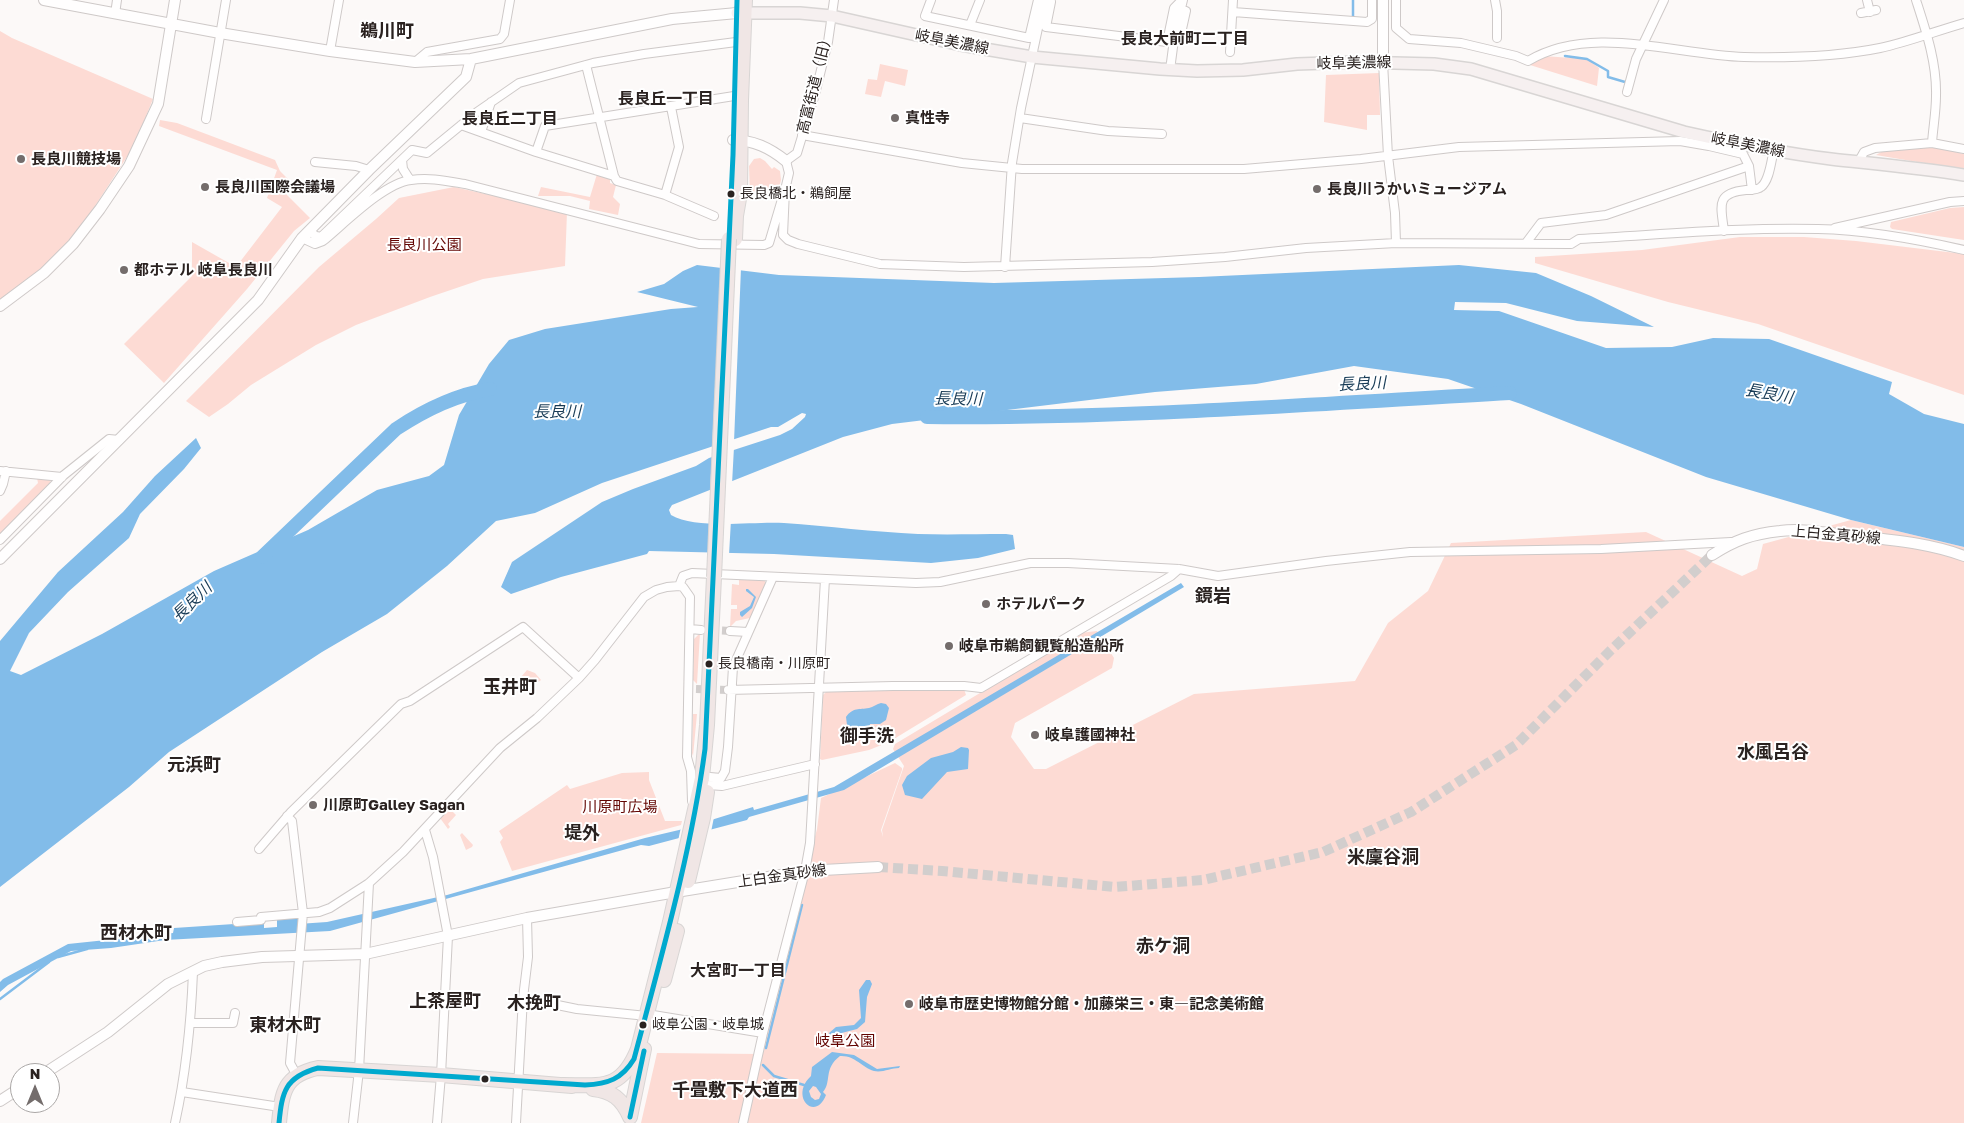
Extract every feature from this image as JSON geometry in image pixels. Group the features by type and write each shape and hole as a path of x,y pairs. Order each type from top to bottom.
{"highway":[{"path":"737,140 734,96 736,42 741,6"},
{"path":"563,1085 608,1084 629,1068 636,1054 670,959 681,891 696,818 705,754 718,577 736,241 741,6"},
{"path":"696,818 709,781 715,720 718,577"},
{"path":"629,1120 650,1015"},
{"path":"279,1123 283,1093 296,1074 318,1068 441,1075 563,1085 609,1092 624,1105 629,1120"}],"main road":[{"name":"岐阜美濃線","path":"741,6 832,16 953,44 1063,61 1170,70 1206,71 1243,70 1297,64 1384,62 1471,68 1684,132 1831,159 1926,169 1964,176"}],"street":[{"path":"44,0 330,51 415,62 471,59 741,6"},
{"path":"115,14 117,0"},
{"path":"0,306 44,273 73,244 130,166 158,104 175,0"},
{"path":"206,119 226,0"},
{"path":"330,51 339,0"},
{"path":"415,62 427,52 500,39 504,34 510,0"},
{"name":"高富街道（旧）","path":"786,161 797,153 815,94 834,0"},
{"path":"931,0 925,16 1029,38 1042,0"},
{"path":"970,25 980,0"},
{"path":"1042,0 1051,2 1046,27 1167,42 1174,8 1182,0"},
{"path":"1005,267 1010,214 1008,201 1012,168 1042,0"},
{"path":"1170,70 1182,0"},
{"path":"1230,52 1234,0"},
{"path":"1233,12 1367,22 1372,19 1372,0"},
{"path":"1383,0 1388,156 1395,213 1396,243"},
{"path":"1396,0 1396,28 1409,39 1461,43 1516,56 1528,61 1549,51 1583,43 1642,45 1743,57 1836,54 1882,47 1964,23"},
{"path":"1495,0 1498,11 1497,38"},
{"path":"1627,92 1636,59 1664,0"},
{"path":"1861,13 1873,11 1868,0"},
{"path":"1916,0 1927,34 1936,77 1932,143"},
{"path":"1180,8 1186,11 1180,38"},
{"path":"306,235 321,236 412,150 427,153 491,102 519,83 586,65 644,54 736,42"},
{"path":"0,559 258,300 306,235 368,170 466,77 471,59"},
{"path":"586,65 617,182 666,195 714,216"},
{"path":"536,152 545,126 734,96"},
{"path":"481,132 491,102"},
{"path":"666,195 679,147 671,107"},
{"path":"1020,118 1108,131 1162,134"},
{"path":"461,125 536,152 614,176"},
{"path":"802,135 962,164 1012,168 1244,169 1459,148 1680,141 1743,154 1749,166 1752,190"},
{"path":"306,235 315,244 323,241 382,192 394,185 410,180 433,179 465,184 699,244 736,241 764,245 769,242 785,190 789,173 786,161 762,146 737,140"},
{"path":"1859,161 1864,152 1875,148 1932,143 1964,149"},
{"path":"1724,231 1721,208 1723,198 1732,191 1752,190 1761,187 1766,179 1774,150"},
{"path":"402,160 403,169 410,180"},
{"path":"315,162 356,166 368,170"},
{"path":"1526,243 1541,223 1606,215 1749,166"},
{"path":"785,190 783,235 788,240 880,264 1005,267 1152,262 1225,257 1306,248 1396,243 1571,244 1579,239 1724,231 1828,229 1912,238 1964,250"},
{"path":"1828,229 1950,202 1964,201"},
{"path":"0,540 62,477 109,438 119,440"},
{"path":"0,490 3,484 3,471 62,477"},
{"name":"上白金真砂線","path":"1712,555 1732,542 1782,530 1812,531 1903,542 1949,550 1964,556"},
{"path":"679,586 683,576 692,572 916,583 940,582 1030,563 1068,563 1179,568 1218,576 1410,552 1601,549 1732,542"},
{"path":"730,690 964,686 982,688 1171,576 1179,568"},
{"path":"709,781 721,778 725,771 733,668 773,577"},
{"path":"743,1123 763,1032 805,871 813,811 825,579"},
{"path":"237,922 261,920 261,917 303,917 330,908 369,883 425,830 500,748 537,718 579,678 600,655 644,597 656,590 679,586 686,590 690,597 693,689 687,758 691,771 696,818"},
{"path":"259,849 287,816 401,704 410,701 490,646 523,626 579,678"},
{"path":"690,629 701,630"},
{"path":"730,631 748,632"},
{"path":"687,758 692,762 698,762 705,754"},
{"path":"709,781 722,786 815,766"},
{"path":"287,816 292,821 303,917 290,1063 296,1074"},
{"path":"425,830 433,857 448,936 441,1075 436,1123"},
{"name":"上白金真砂線","path":"60,1063 108,1032 168,984 204,966 262,957 365,954 527,918 681,891 805,871 878,867"},
{"path":"353,1123 360,1070 369,883"},
{"path":"516,1123 523,998 528,957 527,918"},
{"path":"175,1123 182,1092 191,1023 193,972"},
{"path":"523,998 577,1009 650,1015 763,1032"},
{"path":"191,1023 233,1023 235,1013"},
{"path":"182,1092 280,1107"}],"green space":[{"path":"0,31 12,38 153,99 134,146 73,240 0,301"},
{"path":"1543,56 1587,59 1599,68 1597,86 1530,65"},
{"path":"880,64 908,70 905,86 885,81 881,97 865,94 868,79 877,80"},
{"path":"1379,73 1380,115 1367,115 1367,130 1324,122 1326,75"},
{"path":"160,120 177,123 275,160 280,171 289,180 281,189 310,218 294,231 247,289 164,383 124,344 192,276 192,242 236,267 282,207 267,198 277,170 159,126"},
{"path":"1934,147 1964,154 1964,170 1876,155 1883,151"},
{"path":"760,158 772,169 774,167 780,171 781,180 776,199 766,194 750,195 749,166 754,159"},
{"path":"597,174 610,178 610,183 616,185 613,197 620,204 618,215 589,209 590,201 570,196 538,196 541,187 590,197"},
{"name":"長良川公園","path":"454,187 567,212 565,266 483,279 356,325 316,345 251,385 209,417 186,401 319,267 399,198"},
{"path":"1964,207 1964,240 1892,229 1890,227 1891,222 1950,208"},
{"path":"1740,237 1804,237 1856,241 1964,254 1964,395 1758,324 1668,302 1535,263 1535,257 1642,250"},
{"path":"37,478 50,479 51,484 0,535 0,521 38,483"},
{"name":"岐阜公園","path":"1851,520 1964,547 1964,1123 641,1123 657,1053 759,1054 817,829 821,798 895,763 902,770 881,830 883,837 882,830 904,766 893,749 895,744 1080,633 1097,631 1114,658 1112,668 1015,723 1011,737 1034,769 1046,769 1194,694 1355,681 1388,623 1428,591 1451,543 1646,532 1742,576 1757,569 1763,544"},
{"path":"739,578 763,579 765,587 750,618 736,621 730,627 731,609 737,609 737,605 731,605 732,584 739,585"},
{"path":"700,633 697,684 693,680 694,639"},
{"path":"527,670 535,673 541,680 537,683 534,680 531,683 521,677"},
{"path":"964,689 966,695 889,742 869,750 820,759 823,695 827,691"},
{"path":"693,714 697,714 693,756 692,753"},
{"name":"川原町広場","path":"649,772 649,780 665,821 682,821 681,825 512,871 500,842 503,838 499,831 567,785 570,789 622,773"},
{"path":"448,807 456,815 448,824 450,827 448,829 440,818"},
{"path":"462,833 473,845 466,850 460,835"}],"water":[{"name":"長良川","path":"697,265 779,275 994,283 1199,277 1459,265 1536,273 1591,296 1654,327 1577,321 1506,303 1455,302 1454,310 1499,311 1606,348 1672,347 1713,338 1769,339 1892,382 1889,394 1924,414 1964,424 1964,547 1851,520 1706,477 1521,404 1448,379 1354,366 1256,384 1155,392 892,424 843,437 672,505 669,510 671,515 682,520 710,524 784,523 918,534 1006,534 1013,535 1015,549 978,558 931,563 774,554 649,551 647,554 561,577 511,594 501,587 512,562 602,502 696,466 709,458 780,435 792,429 805,417 806,414 802,413 778,427 771,427 602,483 535,513 496,521 447,566 387,614 322,652 169,752 129,787 0,887 0,641 58,572 123,512 155,476 196,438 201,448 184,469 140,514 129,538 68,592 29,633 10,671 21,675 102,634 214,571 308,530 377,490 429,476 444,465 459,415 489,364 509,340 545,329 671,309 698,307 637,292 664,284 683,271"},
{"path":"1181,583 1184,587 844,790 749,817 747,820 649,846 641,845 330,931 165,940 111,948 71,951 8,985 0,992 0,982 3,979 68,944 173,933 174,928 264,922 264,928 277,927 277,919 298,919 298,924 327,922 447,895 679,830 753,807 754,810 834,787"},
{"path":"746,589 756,597 752,608 742,617 740,612 750,606 754,597"},
{"path":"881,703 886,704 889,708 886,720 880,724 870,724 868,733 865,736 854,738 845,735 846,717 849,714 854,710 869,708"},
{"path":"961,747 968,748 969,750 968,769 947,772 922,799 905,795 902,785 907,776 931,758 953,752"},
{"path":"866,980 870,980 872,984 867,997 865,1022 857,1029 830,1036 829,1033 836,1027 854,1025 861,1018 859,990"},
{"path":"832,1052 854,1055 877,1069 900,1066 899,1068 874,1071 850,1057 840,1056 831,1066 826,1088 823,1092 826,1095 816,1107 806,1104 803,1098 805,1084 811,1076 812,1067","holes":["813,1086 821,1094 819,1099 815,1100 811,1097 809,1091"]}],"pier":[{"path":"721,265 741,268 734,442 712,449"},
{"path":"734,447 732,484 710,492 712,454"},
{"path":"709,520 731,520 729,555 708,555"},
{"path":"714,817 711,832 678,841 681,827"}],"waterway":[{"path":"1353,0 1353,17"},
{"path":"1565,56 1587,59 1608,71 1608,77 1625,82"},
{"name":"長良川","path":"262,557 396,429 418,415 441,404 465,395 490,389"},
{"name":"長良川","path":"927,417 1073,416 1146,413 1510,393"},
{"path":"766,1048 802,905"},
{"path":"58,957 87,949"},
{"path":"0,999 49,962"},
{"path":"763,1065 774,1076 804,1085"}],"tunnel":[{"path":"878,867 1115,887 1203,880 1323,852 1411,812 1516,745 1611,650 1712,555"},
{"path":"710,630 730,631"},
{"path":"696,689 728,690"}],"transit line":[{"path":"279,1123 287,1087 298,1076 318,1068 585,1085 607,1082 614,1079 625,1071 634,1059 684,866 705,749 733,155 737,0"},
{"path":"630,1117 644,1051"}],"place":[{"name":"真性寺","path":"895,118"},
{"name":"長良川競技場","path":"21,159"},
{"name":"長良川国際会議場","path":"205,187"},
{"name":"長良川うかいミュージアム","path":"1317,189"},
{"name":"長良橋北・鵜飼屋","path":"731,194"},
{"name":"都ホテル 岐阜長良川","path":"124,270"},
{"name":"ホテルパーク","path":"986,604"},
{"name":"岐阜市鵜飼観覧船造船所","path":"949,646"},
{"name":"長良橋南・川原町","path":"709,664"},
{"name":"岐阜護國神社","path":"1035,735"},
{"name":"川原町Galley Sagan","path":"313,805"},
{"name":"岐阜市歴史博物館分館・加藤栄三・東―記念美術館","path":"909,1004"},
{"name":"岐阜公園・岐阜城","path":"643,1025"}],"district":[{"name":"鵜川町","path":"387,31"},
{"name":"長良大前町二丁目","path":"1185,39"},
{"name":"長良丘一丁目","path":"666,99"},
{"name":"長良丘二丁目","path":"510,119"},
{"name":"鏡岩","path":"1213,596"},
{"name":"玉井町","path":"510,687"},
{"name":"御手洗","path":"867,736"},
{"name":"水風呂谷","path":"1773,752"},
{"name":"元浜町","path":"194,765"},
{"name":"堤外","path":"582,833"},
{"name":"米廩谷洞","path":"1383,857"},
{"name":"西材木町","path":"136,933"},
{"name":"赤ケ洞","path":"1163,946"},
{"name":"大宮町一丁目","path":"738,971"},
{"name":"上茶屋町","path":"445,1001"},
{"name":"木挽町","path":"534,1003"},
{"name":"東材木町","path":"285,1025"},
{"name":"千畳敷下大道西","path":"735,1090"}]}
